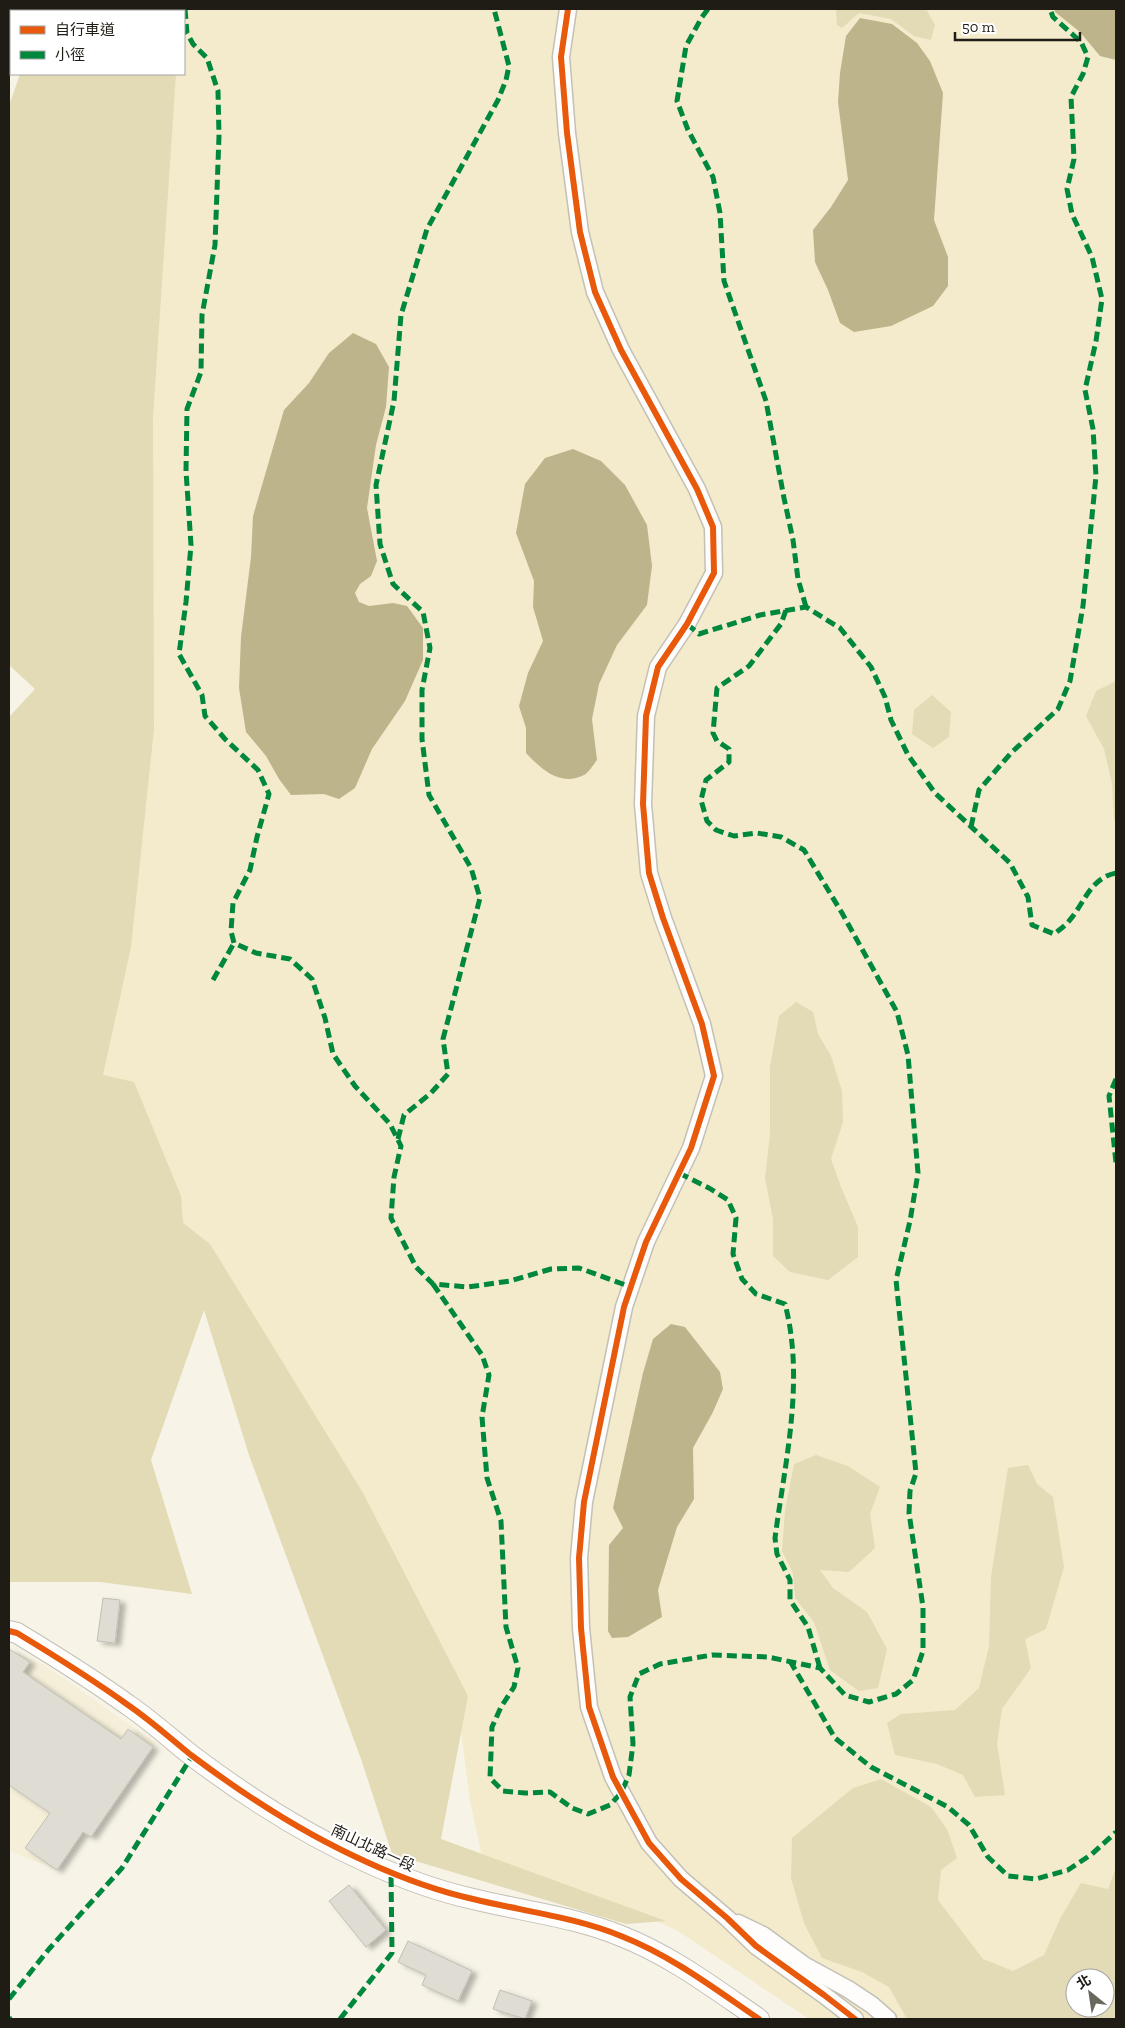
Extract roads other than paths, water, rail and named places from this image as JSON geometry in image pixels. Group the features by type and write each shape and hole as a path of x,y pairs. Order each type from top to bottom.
{"street":[{"path":"568,9 561,57 567,133 580,232 595,292 621,350 697,489 713,527 714,573 687,624 658,667 646,716 643,804 649,873 663,918 702,1024 714,1076 691,1148 646,1242 624,1307 584,1502 579,1558 581,1628 589,1707 613,1777 649,1843 681,1880 727,1918 756,1946 855,2019"},
{"name":"南山北路一段","path":"9,1631 17,1633 64,1661 121,1700 192,1756 264,1805 303,1829 367,1863 425,1886 569,1920 620,1935 662,1954 760,2019"},
{"path":"727,1918 763,1935 804,1965 872,2005 888,2019"}]}
